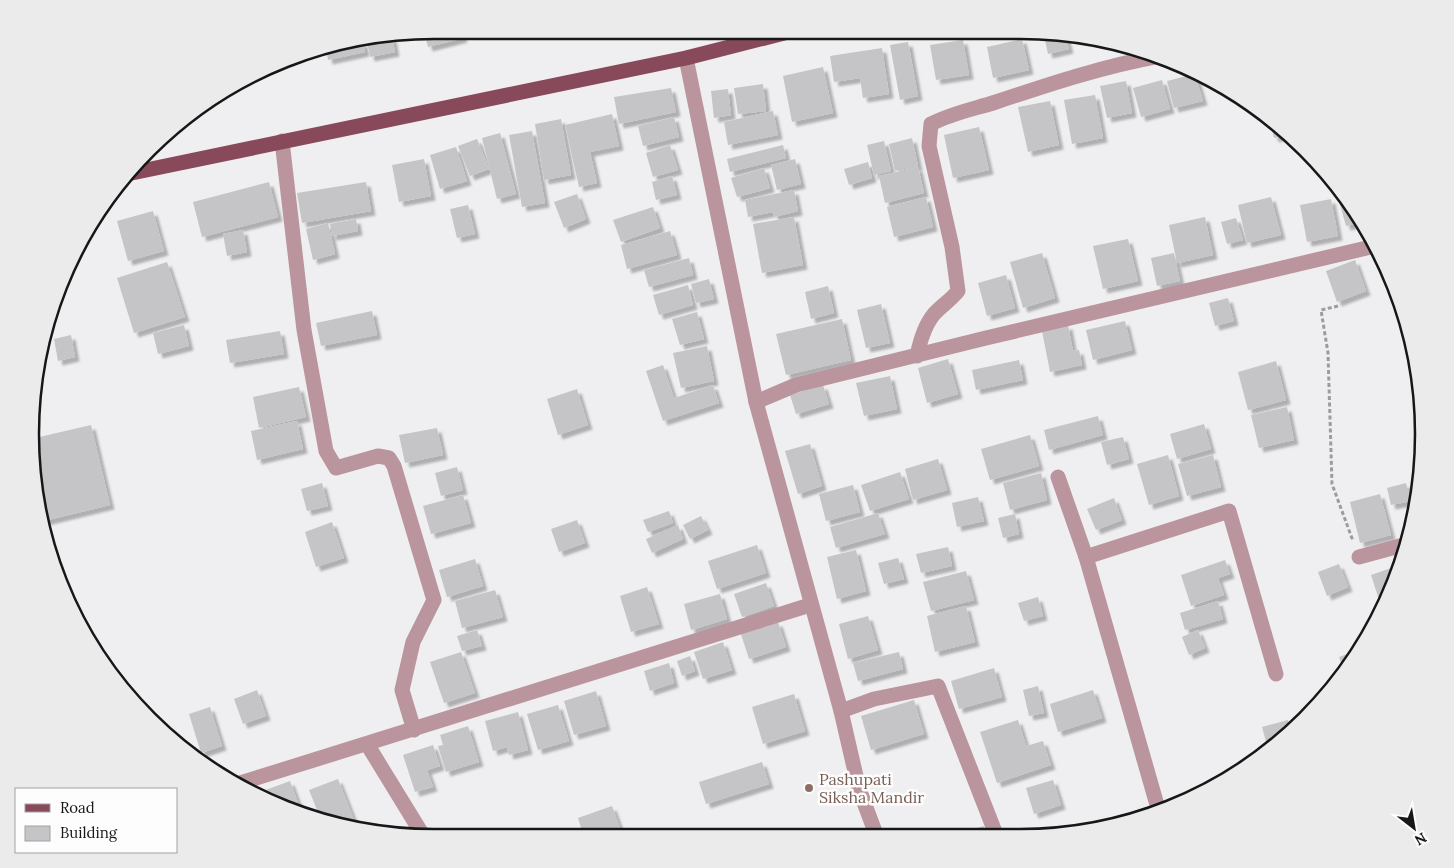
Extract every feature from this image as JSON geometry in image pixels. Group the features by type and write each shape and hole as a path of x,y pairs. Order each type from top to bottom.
{"main road":[{"path":"138,172 686,58 758,39"}],"street":[{"path":"686,58 756,402 810,605 841,711 859,788 874,829"},
{"path":"917,356 920,338 934,314 949,302 958,291 952,247 929,146 931,124 953,113 981,107 1124,63 1144,59"},
{"path":"282,141 304,330 326,451 336,468 378,456 389,458 394,466 434,600 413,642 402,690 414,730"},
{"path":"756,402 796,385 1368,248"},
{"path":"1058,477 1086,557 1157,804"},
{"path":"1086,557 1229,511 1276,674"},
{"path":"1359,558 1399,546"},
{"path":"246,781 810,605"},
{"path":"841,711 874,699 938,686 994,829"},
{"path":"367,744 419,828"}],"path":[{"path":"1338,306 1321,310 1328,353 1332,484 1359,558"}],"building":[{"path":"426,39 459,39 428,47"},
{"path":"1022,39 1029,70 993,78 987,47"},
{"path":"963,40 969,75 936,80 930,45"},
{"path":"1045,40 1067,42 1069,49 1048,54"},
{"path":"393,41 395,52 370,57 368,44"},
{"path":"908,42 918,96 900,100 890,45"},
{"path":"364,45 365,52 328,60 327,54"},
{"path":"882,48 889,94 863,98 860,78 834,82 830,56"},
{"path":"823,67 833,113 792,122 783,76"},
{"path":"1187,76 1197,81 1203,101 1174,108 1167,81"},
{"path":"1162,80 1170,109 1141,117 1133,88"},
{"path":"1126,81 1132,113 1107,118 1100,86"},
{"path":"763,84 766,111 738,114 734,88"},
{"path":"671,88 676,112 619,124 614,97"},
{"path":"728,89 731,115 714,118 711,91"},
{"path":"1095,95 1103,138 1072,144 1064,100"},
{"path":"1050,101 1059,145 1028,152 1018,107"},
{"path":"773,111 778,135 728,145 724,122"},
{"path":"612,114 619,146 590,152 597,183 579,187 565,125"},
{"path":"674,117 679,137 643,146 638,126"},
{"path":"561,119 571,175 544,180 535,124"},
{"path":"979,127 989,170 953,178 944,135"},
{"path":"1272,129 1280,136 1274,138"},
{"path":"532,131 545,203 522,207 509,135"},
{"path":"500,133 516,194 497,199 482,138"},
{"path":"912,138 918,166 895,171 889,144"},
{"path":"477,139 489,169 470,176 458,146"},
{"path":"884,141 891,171 874,175 867,145"},
{"path":"670,145 678,170 653,177 646,153"},
{"path":"783,145 786,158 730,172 727,159"},
{"path":"456,147 467,181 440,189 430,155"},
{"path":"424,159 431,196 399,202 392,165"},
{"path":"795,159 801,184 777,190 771,165"},
{"path":"868,162 872,178 849,185 844,169"},
{"path":"918,167 924,193 885,203 879,176"},
{"path":"764,168 770,188 737,197 731,178"},
{"path":"672,176 677,195 656,200 652,182"},
{"path":"269,182 278,217 202,237 193,202"},
{"path":"366,182 371,211 302,223 297,193"},
{"path":"794,190 798,211 774,217 773,212 748,217 745,200"},
{"path":"577,194 586,219 564,228 554,202"},
{"path":"926,197 933,227 894,237 887,207"},
{"path":"1271,197 1281,235 1247,243 1238,205"},
{"path":"1331,199 1338,236 1307,242 1300,205"},
{"path":"1339,201 1349,214 1355,224 1346,226"},
{"path":"468,205 475,234 457,238 450,209"},
{"path":"653,207 660,228 621,242 613,220"},
{"path":"153,211 164,251 128,261 117,221"},
{"path":"794,217 803,265 762,273 753,224"},
{"path":"1205,217 1213,255 1177,263 1169,225"},
{"path":"1236,218 1243,240 1227,244 1221,222"},
{"path":"356,219 358,231 332,236 330,224"},
{"path":"328,223 335,254 313,260 306,229"},
{"path":"243,230 247,252 227,256 223,234"},
{"path":"670,231 677,255 627,269 621,245"},
{"path":"1128,239 1138,281 1103,289 1093,246"},
{"path":"1042,253 1055,298 1023,308 1010,262"},
{"path":"1174,253 1180,281 1157,286 1151,258"},
{"path":"689,258 693,275 649,287 644,270"},
{"path":"1355,260 1366,291 1337,302 1326,271"},
{"path":"167,262 185,317 134,333 117,278"},
{"path":"1006,275 1015,308 987,316 978,283"},
{"path":"709,279 714,299 696,303 691,284"},
{"path":"688,285 693,305 659,315 653,295"},
{"path":"828,286 834,313 811,319 805,292"},
{"path":"1228,298 1234,321 1215,326 1209,303"},
{"path":"881,304 890,343 866,348 857,310"},
{"path":"372,311 377,335 321,346 316,323"},
{"path":"697,312 704,339 680,345 672,319"},
{"path":"842,319 851,360 786,375 776,334"},
{"path":"1125,321 1132,350 1093,360 1086,330"},
{"path":"184,325 189,346 158,354 153,333"},
{"path":"1068,325 1073,351 1079,350 1082,365 1050,372 1042,331"},
{"path":"280,331 284,354 230,363 226,340"},
{"path":"71,335 75,357 58,361 54,339"},
{"path":"707,346 714,381 681,388 673,353"},
{"path":"948,359 958,394 927,403 918,368"},
{"path":"1019,360 1023,380 976,390 972,370"},
{"path":"1276,361 1286,400 1248,410 1238,372"},
{"path":"663,365 674,398 713,385 719,403 663,421 646,371"},
{"path":"890,376 897,409 864,416 856,383"},
{"path":"823,385 829,404 796,414 790,395"},
{"path":"299,387 306,417 259,428 253,397"},
{"path":"577,389 588,425 558,435 547,399"},
{"path":"1287,407 1294,440 1259,448 1251,415"},
{"path":"1098,416 1103,435 1049,450 1044,430"},
{"path":"297,421 303,449 257,460 251,431"},
{"path":"1204,424 1211,449 1177,459 1170,434"},
{"path":"91,425 110,505 48,520 42,486 39,437"},
{"path":"437,428 443,455 405,463 399,435"},
{"path":"1030,435 1039,466 990,480 981,449"},
{"path":"1123,437 1129,459 1107,465 1101,442"},
{"path":"810,444 822,486 798,494 785,451"},
{"path":"1168,455 1179,496 1149,505 1137,464"},
{"path":"1213,455 1221,487 1187,496 1178,464"},
{"path":"938,459 947,490 913,500 905,469"},
{"path":"457,467 463,490 441,496 435,473"},
{"path":"900,472 909,499 870,511 861,485"},
{"path":"1041,473 1047,500 1010,510 1003,483"},
{"path":"322,483 328,506 307,511 301,489"},
{"path":"1406,483 1410,501 1391,505 1387,488"},
{"path":"853,485 860,512 826,521 819,494"},
{"path":"1380,494 1391,535 1360,543 1350,502"},
{"path":"463,495 471,523 431,534 423,506"},
{"path":"978,497 984,521 957,527 952,503"},
{"path":"1114,498 1122,520 1096,530 1087,509"},
{"path":"669,511 673,523 648,532 643,520"},
{"path":"878,513 885,534 836,548 830,527"},
{"path":"1015,514 1019,534 1003,538 998,518"},
{"path":"701,516 708,530 690,539 683,525"},
{"path":"577,520 585,543 559,552 551,529"},
{"path":"332,522 344,558 316,567 305,532"},
{"path":"678,525 683,539 652,553 646,539"},
{"path":"757,545 766,573 717,589 708,561"},
{"path":"948,547 952,566 921,573 916,554"},
{"path":"856,550 866,591 837,599 827,557"},
{"path":"898,558 904,579 884,584 878,563"},
{"path":"475,559 483,586 447,597 439,570"},
{"path":"1225,560 1230,574 1218,578 1224,595 1191,606 1181,575"},
{"path":"1339,564 1348,587 1327,596 1318,572"},
{"path":"1391,568 1379,599 1371,575"},
{"path":"966,571 974,600 931,611 923,582"},
{"path":"766,583 774,606 742,617 734,594"},
{"path":"647,587 659,624 631,632 620,596"},
{"path":"495,590 503,617 462,628 455,601"},
{"path":"720,594 727,619 691,630 684,604"},
{"path":"1038,597 1043,616 1024,621 1018,603"},
{"path":"1218,601 1223,619 1185,630 1180,613"},
{"path":"966,606 975,642 935,652 927,616"},
{"path":"868,616 878,650 848,659 839,624"},
{"path":"778,622 786,647 749,659 741,634"},
{"path":"477,630 482,646 462,651 457,636"},
{"path":"1198,630 1205,648 1189,655 1182,637"},
{"path":"723,642 732,670 703,679 694,652"},
{"path":"461,652 475,693 444,703 430,662"},
{"path":"899,652 903,669 858,681 853,663"},
{"path":"1349,653 1342,664 1339,657"},
{"path":"690,656 695,671 682,676 677,661"},
{"path":"669,663 674,683 650,691 644,671"},
{"path":"994,668 1002,697 959,709 951,681"},
{"path":"1038,686 1044,713 1029,716 1023,690"},
{"path":"257,690 266,716 243,724 234,699"},
{"path":"1093,690 1102,718 1058,732 1050,704"},
{"path":"596,691 606,726 574,735 564,701"},
{"path":"794,694 805,731 763,744 752,707"},
{"path":"914,700 924,734 871,750 861,716"},
{"path":"558,705 569,741 538,750 527,714"},
{"path":"210,707 222,746 201,753 189,714"},
{"path":"518,712 528,750 509,755 507,747 493,751 485,721"},
{"path":"1018,720 1026,746 1043,741 1051,765 997,783 980,732"},
{"path":"1288,720 1289,723 1266,743 1262,727"},
{"path":"468,726 479,762 446,772 438,746 443,745 440,735"},
{"path":"433,745 440,766 427,770 433,787 415,792 403,755"},
{"path":"762,762 769,784 706,804 699,782"},
{"path":"338,779 354,821 318,811 309,790"},
{"path":"1053,780 1061,805 1034,814 1026,788"},
{"path":"290,781 299,805 283,799 264,790"},
{"path":"612,806 620,829 581,829 578,818"},
{"path":"984,826 985,829 973,829"}],"place":[{"name":"Pashupati Siksha Mandir","path":"809,788"}]}
